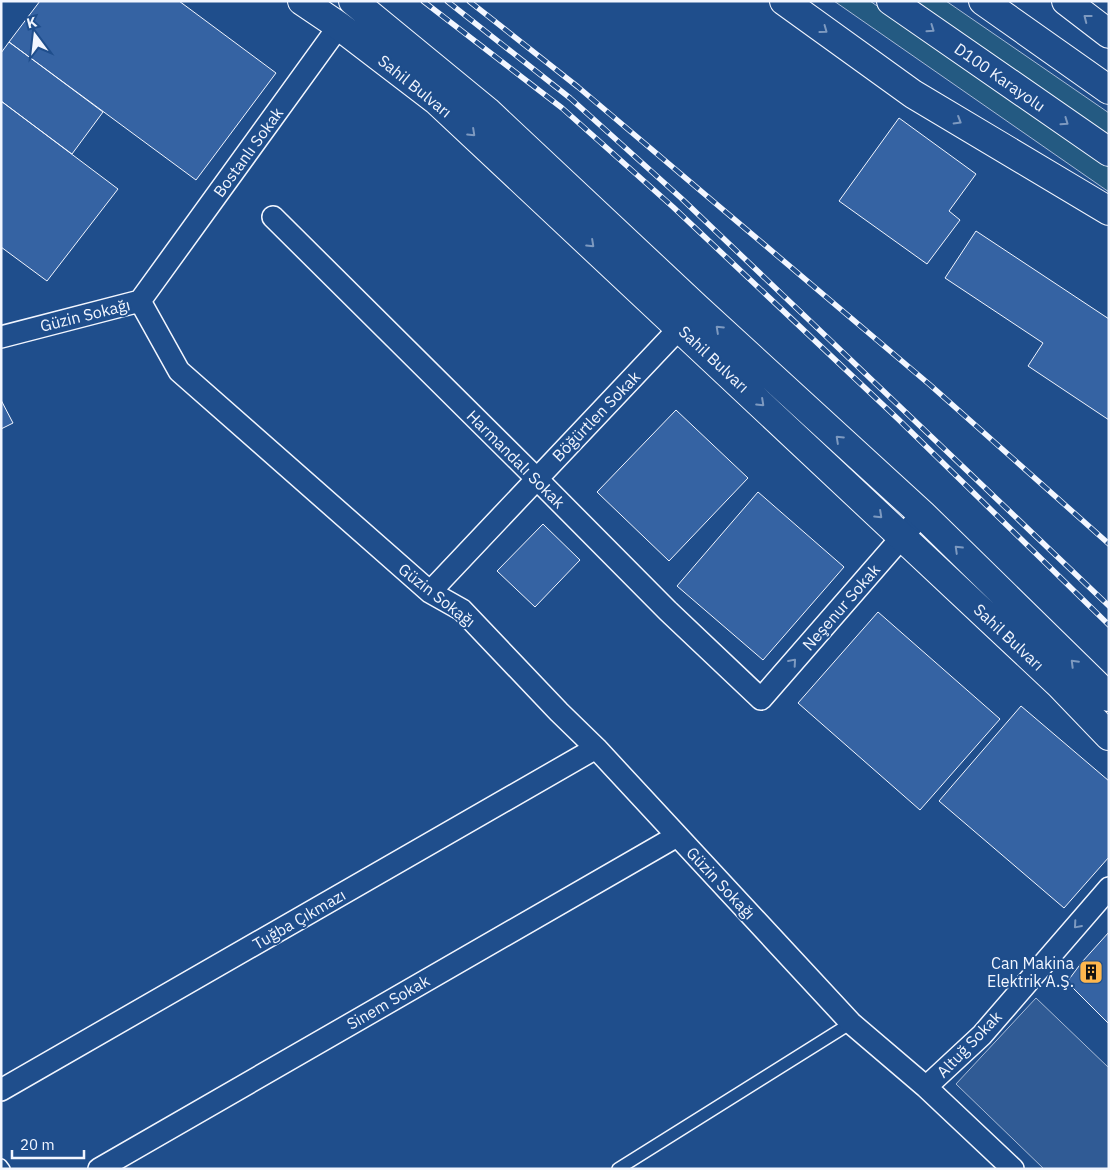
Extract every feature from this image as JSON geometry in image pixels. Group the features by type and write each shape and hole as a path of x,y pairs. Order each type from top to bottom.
{"main road":[{"name":"Sahil Bulvarı","path":"302,1 339,26 437,101 689,318 922,514 1109,697"},
{"path":"784,1 914,94 1109,211"},
{"name":"D100 Karayolu","path":"891,1 1109,152"},
{"path":"983,1 1109,90"},
{"path":"1010,1 1109,83"},
{"path":"1066,1 1109,34"},
{"name":"Sahil Bulvarı","path":"355,3 487,111 902,537 1060,685 1109,736"},
{"name":"Bostanlı Sokak","path":"339,26 355,3"}],"street":[{"name":"Bostanlı Sokak","path":"140,301 339,26"},
{"name":"Harmandalı Sokak","path":"273,217 668,611 761,699"},
{"name":"Güzin Sokağı","path":"1,337 140,301 178,371 430,592 462,610 596,748 851,1023 926,1087 1013,1169"},
{"name":"Böğürtlen Sokak","path":"430,592 689,318"},
{"name":"Neşenur Sokak","path":"761,699 922,514"},
{"name":"Tuğba Çıkmazı","path":"1,1090 596,748"},
{"name":"Sinem Sokak","path":"99,1169 677,836"},
{"name":"Altuğ Sokak","path":"926,1087 982,1035 1109,888"}],"lane":[{"path":"618,1169 851,1023"},
{"path":"1,1165 4,1169"}],"shaded area":[{"path":"834,1 870,1 1109,167 1109,192"},
{"path":"913,1 946,1 1109,113 1109,136"},
{"path":"1036,998 1109,1068 1109,1169 1044,1169 956,1084"}],"building":[{"path":"40,1 179,1 276,73 196,180 9,42"},
{"path":"9,42 103,112 72,154 1,101 1,53"},
{"path":"1,101 118,189 47,281 1,247"},
{"path":"899,118 976,174 949,211 960,220 927,264 839,201"},
{"path":"976,231 1109,319 1109,420 1028,366 1043,343 945,278"},
{"path":"1,400 13,423 1,429"},
{"path":"676,410 748,478 669,561 597,492"},
{"path":"758,492 844,567 763,660 677,586"},
{"path":"543,524 580,560 535,607 497,571"},
{"path":"878,612 1000,719 920,810 798,703"},
{"path":"1021,706 1109,781 1109,857 1064,908 939,801"},
{"name":"Can Makina Elektrik A.Ş.","path":"1109,932 1109,1024 1067,982"}],"railway":[{"path":"423,1 562,108 673,207 898,419 1109,625"},
{"path":"447,1 570,98 681,198 1109,606"},
{"path":"469,1 578,87 929,384 1109,544"}],"place":[{"name":"Can Makina Elektrik A.Ş.","path":"1091,972"}]}
